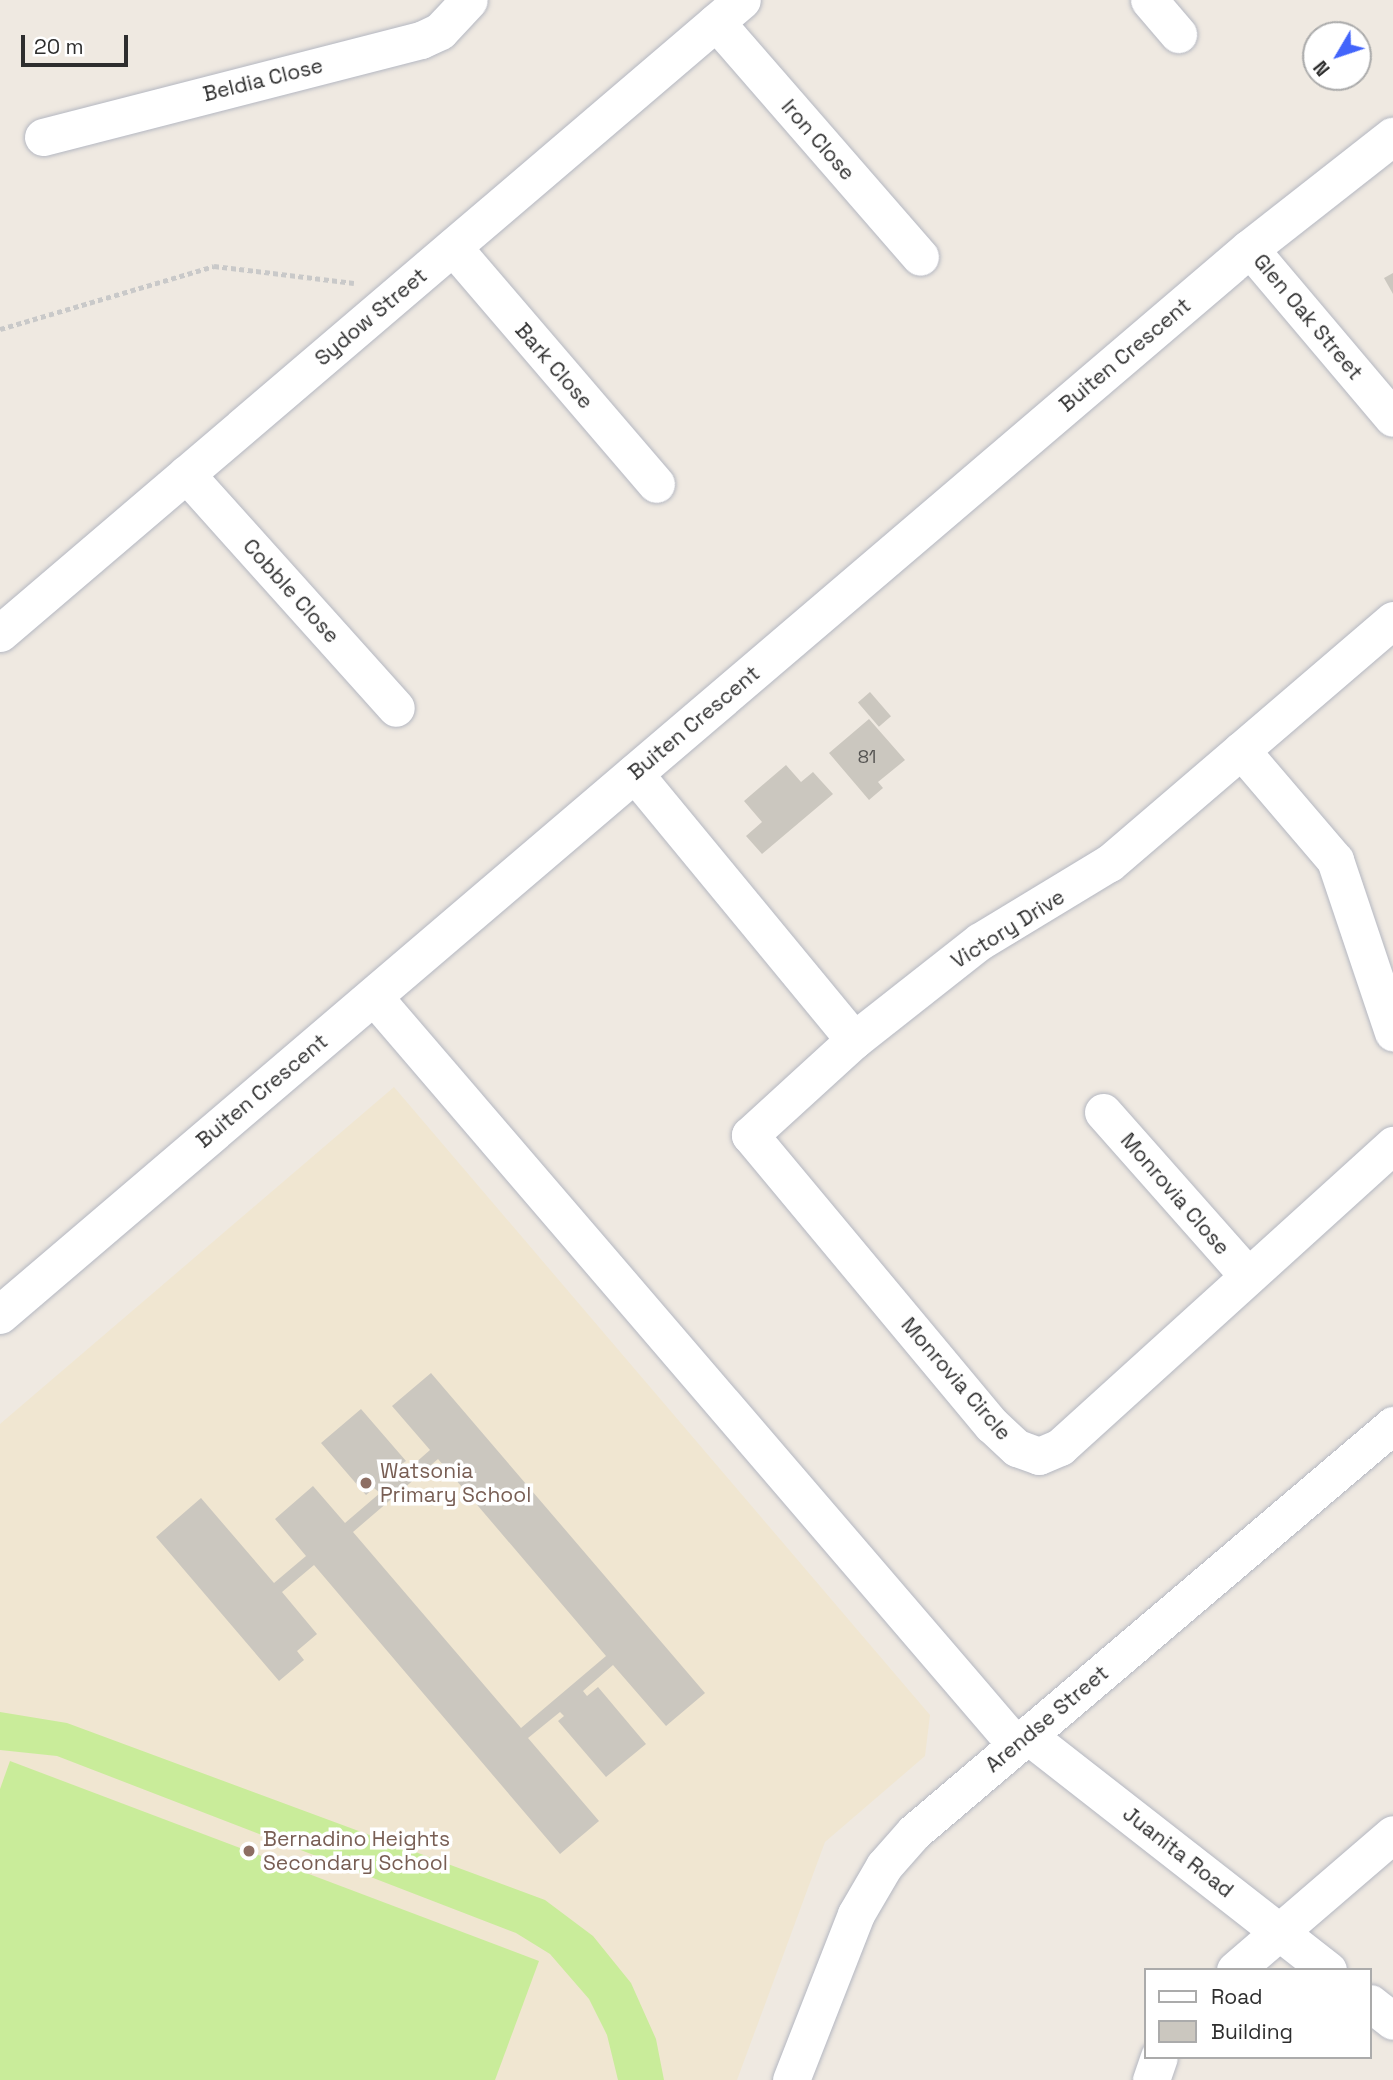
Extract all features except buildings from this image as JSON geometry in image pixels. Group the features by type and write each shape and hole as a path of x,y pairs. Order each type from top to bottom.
{"street":[{"name":"Beldia Close","path":"43,137 421,40 440,31 468,0"},
{"path":"1149,0 1178,34"},
{"name":"Sydow Street","path":"0,633 729,11"},
{"name":"Iron Close","path":"729,11 920,257"},
{"name":"Buiten Crescent","path":"0,1315 1250,249 1393,137"},
{"name":"Bark Close","path":"453,247 656,484"},
{"name":"Glen Oak Street","path":"1250,249 1393,418"},
{"name":"Cobble Close","path":"186,474 396,708"},
{"name":"Victory Drive","path":"854,1040 980,941 1109,863 1393,621"},
{"path":"1241,750 1335,860 1393,1032"},
{"path":"634,773 854,1040"},
{"name":"Juanita Road","path":"374,997 1022,1740 1325,1968"},
{"name":"Monrovia Circle","path":"854,1040 750,1135 1017,1448 1039,1456 1060,1447 1393,1145"},
{"name":"Monrovia Close","path":"1103,1112 1247,1275"},
{"name":"Arendse Street","path":"791,2080 856,1914 884,1866 1022,1740 1393,1425"},
{"path":"1237,1968 1393,1834"},
{"path":"1372,2005 1393,2021"},
{"path":"1151,2080 1158,2059"}],"path":[{"path":"0,329 214,266 335,276 394,297"}],"shaded area":[{"name":"Watsonia Primary School","path":"394,1087 930,1715 925,1756 825,1842 737,2080 0,2080 0,1424"}],"green space":[{"path":"0,1712 67,1723 545,1900 593,1936 631,1983 656,2039 664,2080 618,2080 607,2035 589,1999 550,1954 516,1933 57,1756 0,1750"},
{"path":"10,1761 539,1961 495,2080 0,2080 0,1789"}],"place":[{"name":"Watsonia Primary School","path":"366,1483"},
{"name":"Bernadino Heights Secondary School","path":"249,1851"}]}
